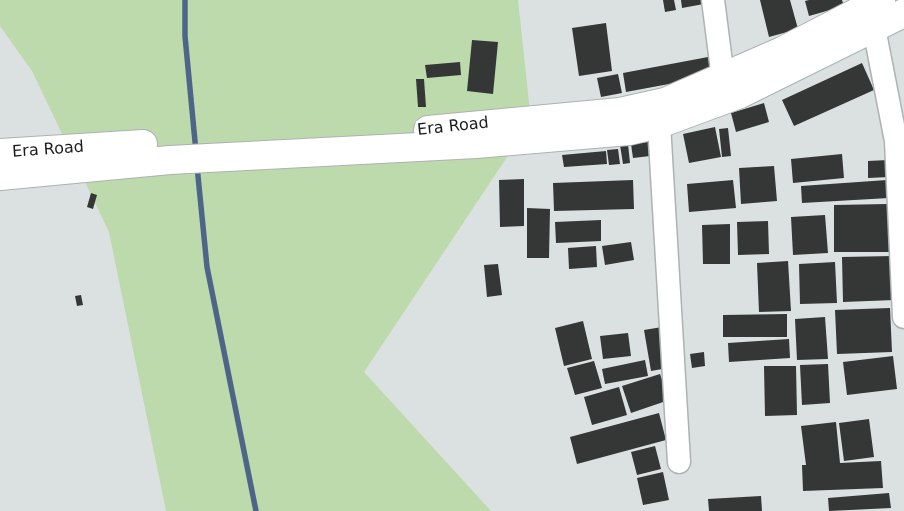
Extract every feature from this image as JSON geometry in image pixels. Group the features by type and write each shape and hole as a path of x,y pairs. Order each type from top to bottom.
{"main road":[{"name":"Era Road","path":"0,153 62,147 116,147 169,151 406,131 475,134 620,112 666,102 723,78 882,0"},
{"path":"475,134 628,130 659,124 740,94 904,13"},
{"path":"0,176 169,151"}],"street":[{"path":"713,0 723,78"},
{"path":"874,28 896,141 904,317"},
{"path":"659,124 679,462"}],"green space":[{"path":"0,0 518,0 531,121 364,372 491,511 166,511 109,232 32,71 0,26"}],"building":[{"path":"663,0 674,0 676,10 665,12"},
{"path":"681,0 704,0 704,4 682,8"},
{"path":"760,0 790,0 798,29 769,37"},
{"path":"842,0 844,6 809,16 805,1"},
{"path":"606,23 612,71 579,76 572,28"},
{"path":"472,40 498,42 493,94 467,91"},
{"path":"708,57 712,76 626,92 623,73"},
{"path":"460,62 461,75 427,78 425,65"},
{"path":"862,63 874,90 794,126 782,100"},
{"path":"618,74 622,93 601,97 597,78"},
{"path":"416,79 424,79 426,107 418,107"},
{"path":"764,103 769,122 736,132 731,113"},
{"path":"715,127 721,157 689,163 683,134"},
{"path":"728,128 731,156 722,157 719,129"},
{"path":"648,142 650,156 633,158 631,144"},
{"path":"628,144 630,163 623,164 620,145"},
{"path":"618,149 620,164 609,165 607,150"},
{"path":"606,151 607,164 564,167 562,155"},
{"path":"842,154 844,178 793,183 791,159"},
{"path":"888,160 889,177 868,178 868,161"},
{"path":"774,166 777,201 741,204 739,168"},
{"path":"524,179 524,226 500,227 499,180"},
{"path":"633,180 634,209 554,211 553,183"},
{"path":"733,180 736,208 689,212 687,184"},
{"path":"887,180 889,198 802,203 801,186"},
{"path":"91,193 97,195 93,209 87,207"},
{"path":"888,204 889,252 834,252 834,205"},
{"path":"527,208 550,209 549,258 527,258"},
{"path":"825,215 828,253 793,255 791,217"},
{"path":"601,220 601,241 556,243 555,222"},
{"path":"768,221 769,254 738,255 737,222"},
{"path":"730,224 730,264 703,264 702,225"},
{"path":"631,242 634,260 605,265 602,246"},
{"path":"596,246 597,267 569,269 568,248"},
{"path":"893,256 895,300 843,302 842,257"},
{"path":"788,261 791,311 759,312 757,263"},
{"path":"835,262 837,303 800,304 799,264"},
{"path":"498,264 502,295 487,297 484,265"},
{"path":"81,295 83,305 77,306 75,296"},
{"path":"890,308 892,352 837,354 835,310"},
{"path":"787,314 787,337 723,337 723,315"},
{"path":"825,317 828,359 797,360 795,319"},
{"path":"583,321 592,359 564,366 555,328"},
{"path":"662,327 668,368 651,371 644,330"},
{"path":"628,333 631,356 603,359 600,336"},
{"path":"789,339 790,358 729,362 728,343"},
{"path":"704,352 705,366 692,368 690,354"},
{"path":"893,356 897,389 847,395 843,362"},
{"path":"645,360 648,376 605,384 602,369"},
{"path":"594,361 602,388 575,395 567,368"},
{"path":"828,364 830,403 802,405 800,365"},
{"path":"764,366 796,366 797,415 765,416"},
{"path":"660,374 669,400 631,413 622,386"},
{"path":"619,387 627,415 592,425 584,397"},
{"path":"659,413 666,440 577,464 570,437"},
{"path":"869,419 874,457 844,461 839,423"},
{"path":"836,422 840,463 881,461 883,488 803,491 802,465 806,465 801,426"},
{"path":"655,446 661,469 637,475 631,452"},
{"path":"663,472 669,500 643,505 637,478"},
{"path":"889,493 891,508 829,511 828,498"},
{"path":"761,496 762,511 709,511 708,499"}],"waterway":[{"path":"185,0 185,36 196,152"},
{"path":"197,166 207,267 256,511"}]}
